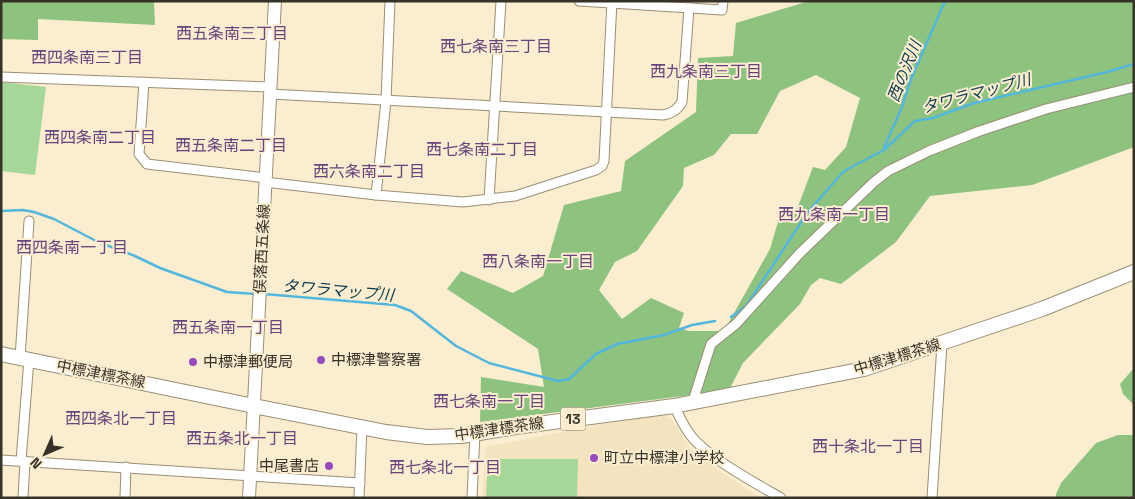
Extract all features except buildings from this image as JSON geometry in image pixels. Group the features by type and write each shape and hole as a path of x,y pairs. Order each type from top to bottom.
{"main road":[{"name":"俣落西五条線","path":"249,498 275,1"},
{"name":"中標津標茶線","path":"1,354 362,427 427,437 461,436 674,406 864,369 1042,310 1134,272"}],"street":[{"path":"376,195 386,101 390,1"},
{"path":"489,200 501,1"},
{"path":"579,1 722,10 723,1"},
{"path":"144,82 139,154 147,164 376,195 462,202 515,196 596,170 602,166 604,161 607,113 612,2"},
{"path":"1,77 144,82 270,90 386,101 663,115 672,113 679,108 682,102 689,8"},
{"path":"693,401 711,344 736,324 800,253 888,171 967,136 1046,109 1134,87"},
{"path":"23,498 29,221"},
{"path":"932,498 942,344"},
{"path":"674,406 689,434 710,454 781,498"},
{"path":"359,498 362,427"},
{"path":"472,498 475,433"},
{"path":"1,460 360,483"},
{"path":"125,498 126,467"}],"shaded area":[{"name":"町立中標津小学校","path":"662,413 673,421 689,447 717,469 760,498 482,498 486,447"}],"green space":[{"path":"1,1 154,1 155,25 38,19 38,40 1,39"},
{"path":"809,1 1134,1 1134,147 1032,185 930,196 896,242 841,284 820,278 811,285 800,304 743,363 729,390 480,422 481,377 544,387 538,349 447,289 461,271 513,293 543,276 564,205 621,191 625,161 696,112 698,58 733,56 736,23","holes":["816,75 860,98 846,147 825,170 813,167 797,209 783,205 770,249 724,331 689,331 679,328 684,313 651,298 622,319 599,290 615,262 637,251 683,186 684,168 714,155 731,134 757,134 780,91"]},
{"path":"1,82 46,87 35,175 1,171"},
{"path":"1134,368 1134,405 1123,394 1120,384"},
{"path":"1118,435 1134,435 1134,498 1056,498 1061,483 1096,443"},
{"path":"488,459 578,459 577,498 486,498"}],"waterway":[{"name":"西の沢川","path":"884,148 902,107 911,79 945,1"},
{"name":"タワラマップ川","path":"731,317 746,306 808,212 844,171 884,150 915,121 933,118 974,103 1134,64"},
{"name":"タワラマップ川","path":"1,211 23,210 34,212 54,219 98,242 160,268 227,292 256,294"},
{"name":"タワラマップ川","path":"264,294 395,305 411,311 456,346 489,363 558,381 569,379 596,354 617,344 664,335 692,325 715,321"}],"place":[{"name":"中標津警察署","path":"321,360"},
{"name":"中標津郵便局","path":"193,362"},
{"name":"町立中標津小学校","path":"594,458"},
{"name":"中尾書店","path":"329,466"}],"district":[{"name":"西五条南三丁目","path":"232,33"},
{"name":"西七条南三丁目","path":"496,46"},
{"name":"西四条南三丁目","path":"87,57"},
{"name":"西九条南三丁目","path":"706,71"},
{"name":"西四条南二丁目","path":"100,137"},
{"name":"西五条南二丁目","path":"231,145"},
{"name":"西七条南二丁目","path":"482,149"},
{"name":"西六条南二丁目","path":"369,171"},
{"name":"西九条南一丁目","path":"834,214"},
{"name":"西四条南一丁目","path":"72,247"},
{"name":"西八条南一丁目","path":"538,261"},
{"name":"西五条南一丁目","path":"228,327"},
{"name":"西七条南一丁目","path":"489,401"},
{"name":"西四条北一丁目","path":"121,418"},
{"name":"西五条北一丁目","path":"242,438"},
{"name":"西十条北一丁目","path":"868,446"},
{"name":"西七条北一丁目","path":"445,467"}]}
